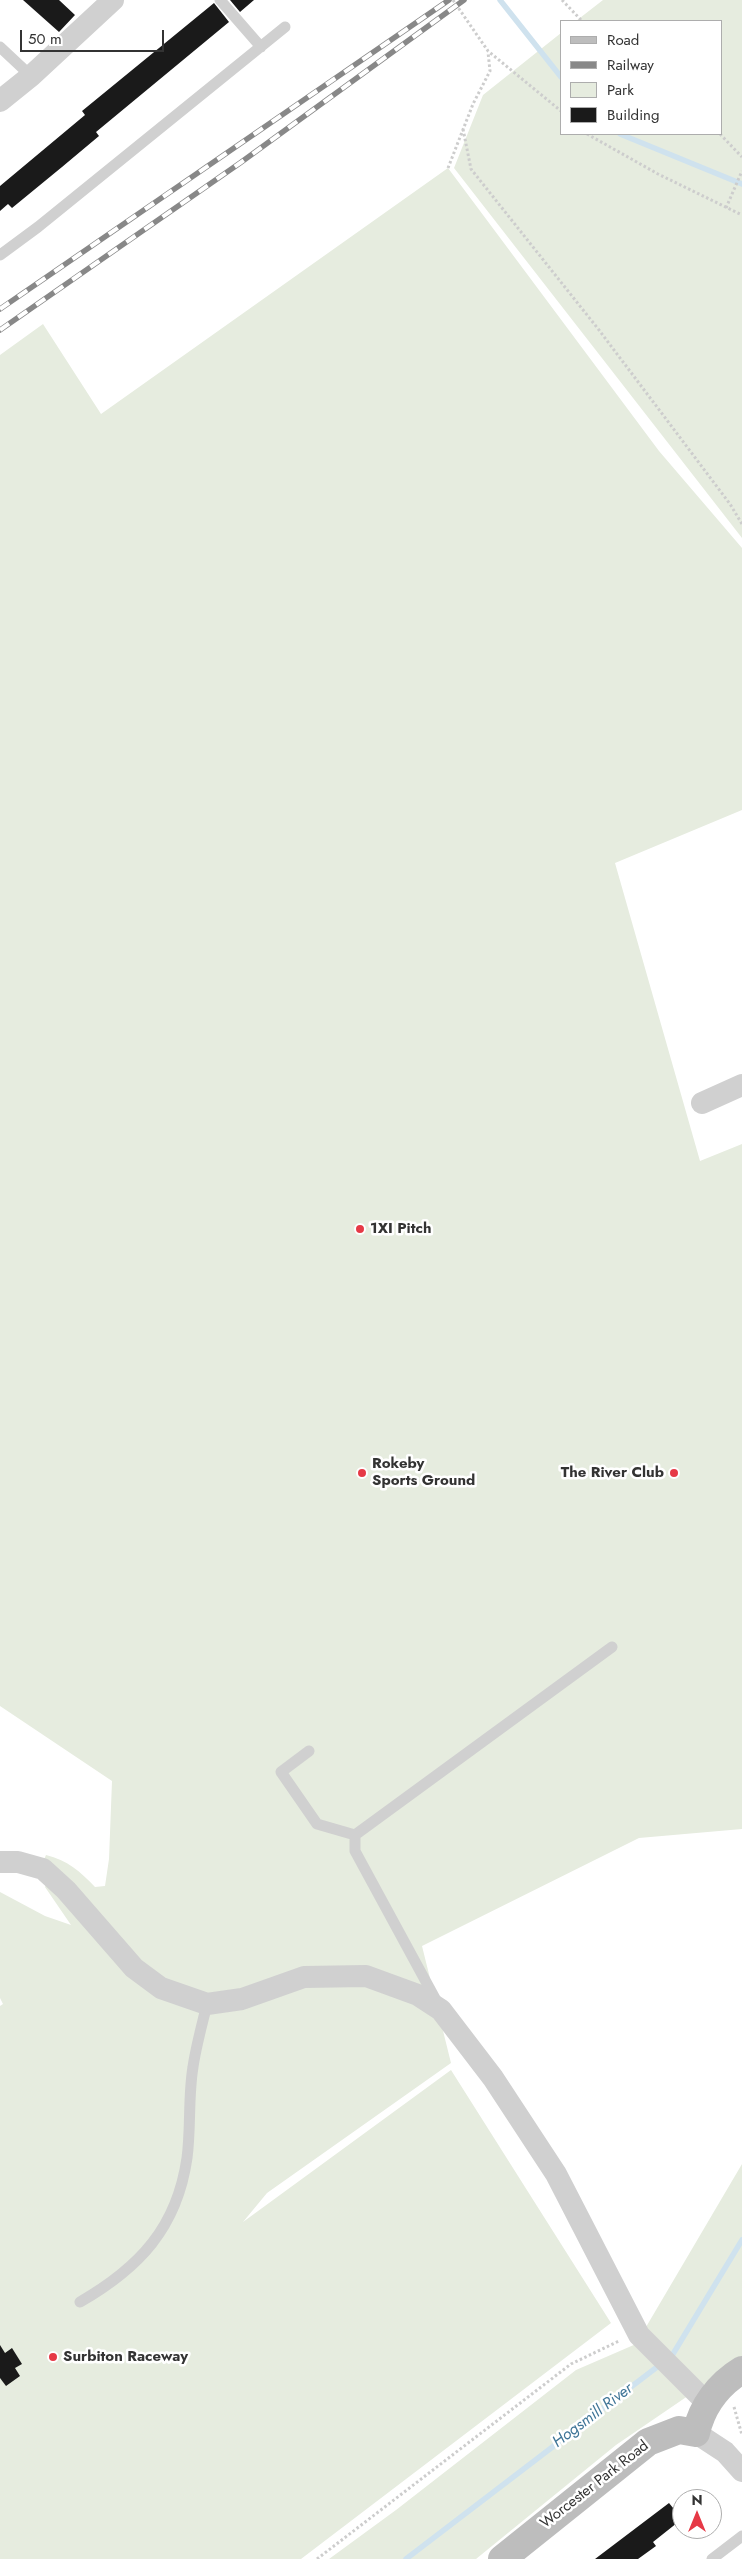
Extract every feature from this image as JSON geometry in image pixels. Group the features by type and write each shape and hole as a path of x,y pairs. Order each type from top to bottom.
{"main road":[{"path":"696,2433 698,2423 720,2385 742,2370"},
{"name":"Worcester Park Road","path":"502,2559 648,2442 679,2430 696,2433"}],"street":[{"path":"0,101 31,76 109,1"},
{"path":"702,1103 742,1085"},
{"path":"0,1862 18,1862 43,1869 66,1890 134,1968 161,1988 207,2004 242,1999 304,1977 366,1976 418,1995 441,2010 493,2078 556,2174 639,2335 683,2382 708,2404"},
{"path":"696,2433 725,2452 742,2471"}],"lane":[{"path":"220,0 261,47"},
{"path":"0,255 38,227 285,27"},
{"path":"0,47 31,76"},
{"path":"355,1835 612,1647"},
{"path":"309,1751 281,1772 317,1824 355,1835"},
{"path":"355,1835 356,1851 441,2010"},
{"path":"80,2302 127,2272 160,2233 172,2211 186,2159 193,2067 207,2004"},
{"path":"712,2559 742,2536"}],"path":[{"path":"453,0 488,51 560,110"},
{"path":"562,0 581,20"},
{"path":"448,168 490,71 488,51"},
{"path":"463,130 471,169 599,330 730,504 742,524"},
{"path":"589,135 658,174 742,215"},
{"path":"721,135 742,157"},
{"path":"726,208 742,171"},
{"path":"317,2559 571,2364 614,2342 639,2335"},
{"path":"735,2414 742,2416"}],"green space":[{"path":"603,0 742,0 742,538 454,168 483,95 560,34 560,135 722,135 722,20 577,20"},
{"path":"448,168 659,451 742,548 742,810 615,863 700,1161 742,1144 742,1829 639,1838 422,1946 451,2063 267,2193 243,2222 451,2070 611,2323 301,2559 0,2559 0,2006 3,2004 0,1998 0,1892 45,1916 71,1925 45,1887 51,1870 43,1862 46,1855 54,1857 73,1867 95,1887 105,1886 109,1859 112,1781 0,1706 0,355 43,324 101,414"},
{"path":"742,2164 742,2359 616,2445 476,2559 329,2559 396,2510 576,2370 636,2344"}],"building":[{"path":"23,0 59,0 75,15 59,32"},
{"path":"230,0 254,0 240,12"},
{"path":"214,3 229,22 96,132 99,136 62,167 12,208 8,204 0,211 0,186 85,115 82,111"},
{"path":"0,2345 5,2353 12,2348 22,2364 15,2368 20,2376 6,2386 0,2378"},
{"path":"669,2503 672,2507 672,2527 653,2542 656,2546 638,2559 595,2559"}],"waterway":[{"name":"Hogsmill River","path":"500,0 560,76"},
{"name":"Hogsmill River","path":"622,135 742,184"},
{"name":"Hogsmill River","path":"668,2359 673,2354 742,2240"},
{"name":"Hogsmill River","path":"406,2559 661,2364"}],"railway":[{"path":"0,309 449,0"},
{"path":"0,330 240,163 464,0"}],"place":[{"name":"1XI Pitch","path":"360,1229"},
{"name":"Rokeby Sports Ground","path":"362,1473"},
{"name":"The River Club","path":"674,1473"},
{"name":"Surbiton Raceway","path":"53,2357"}]}
